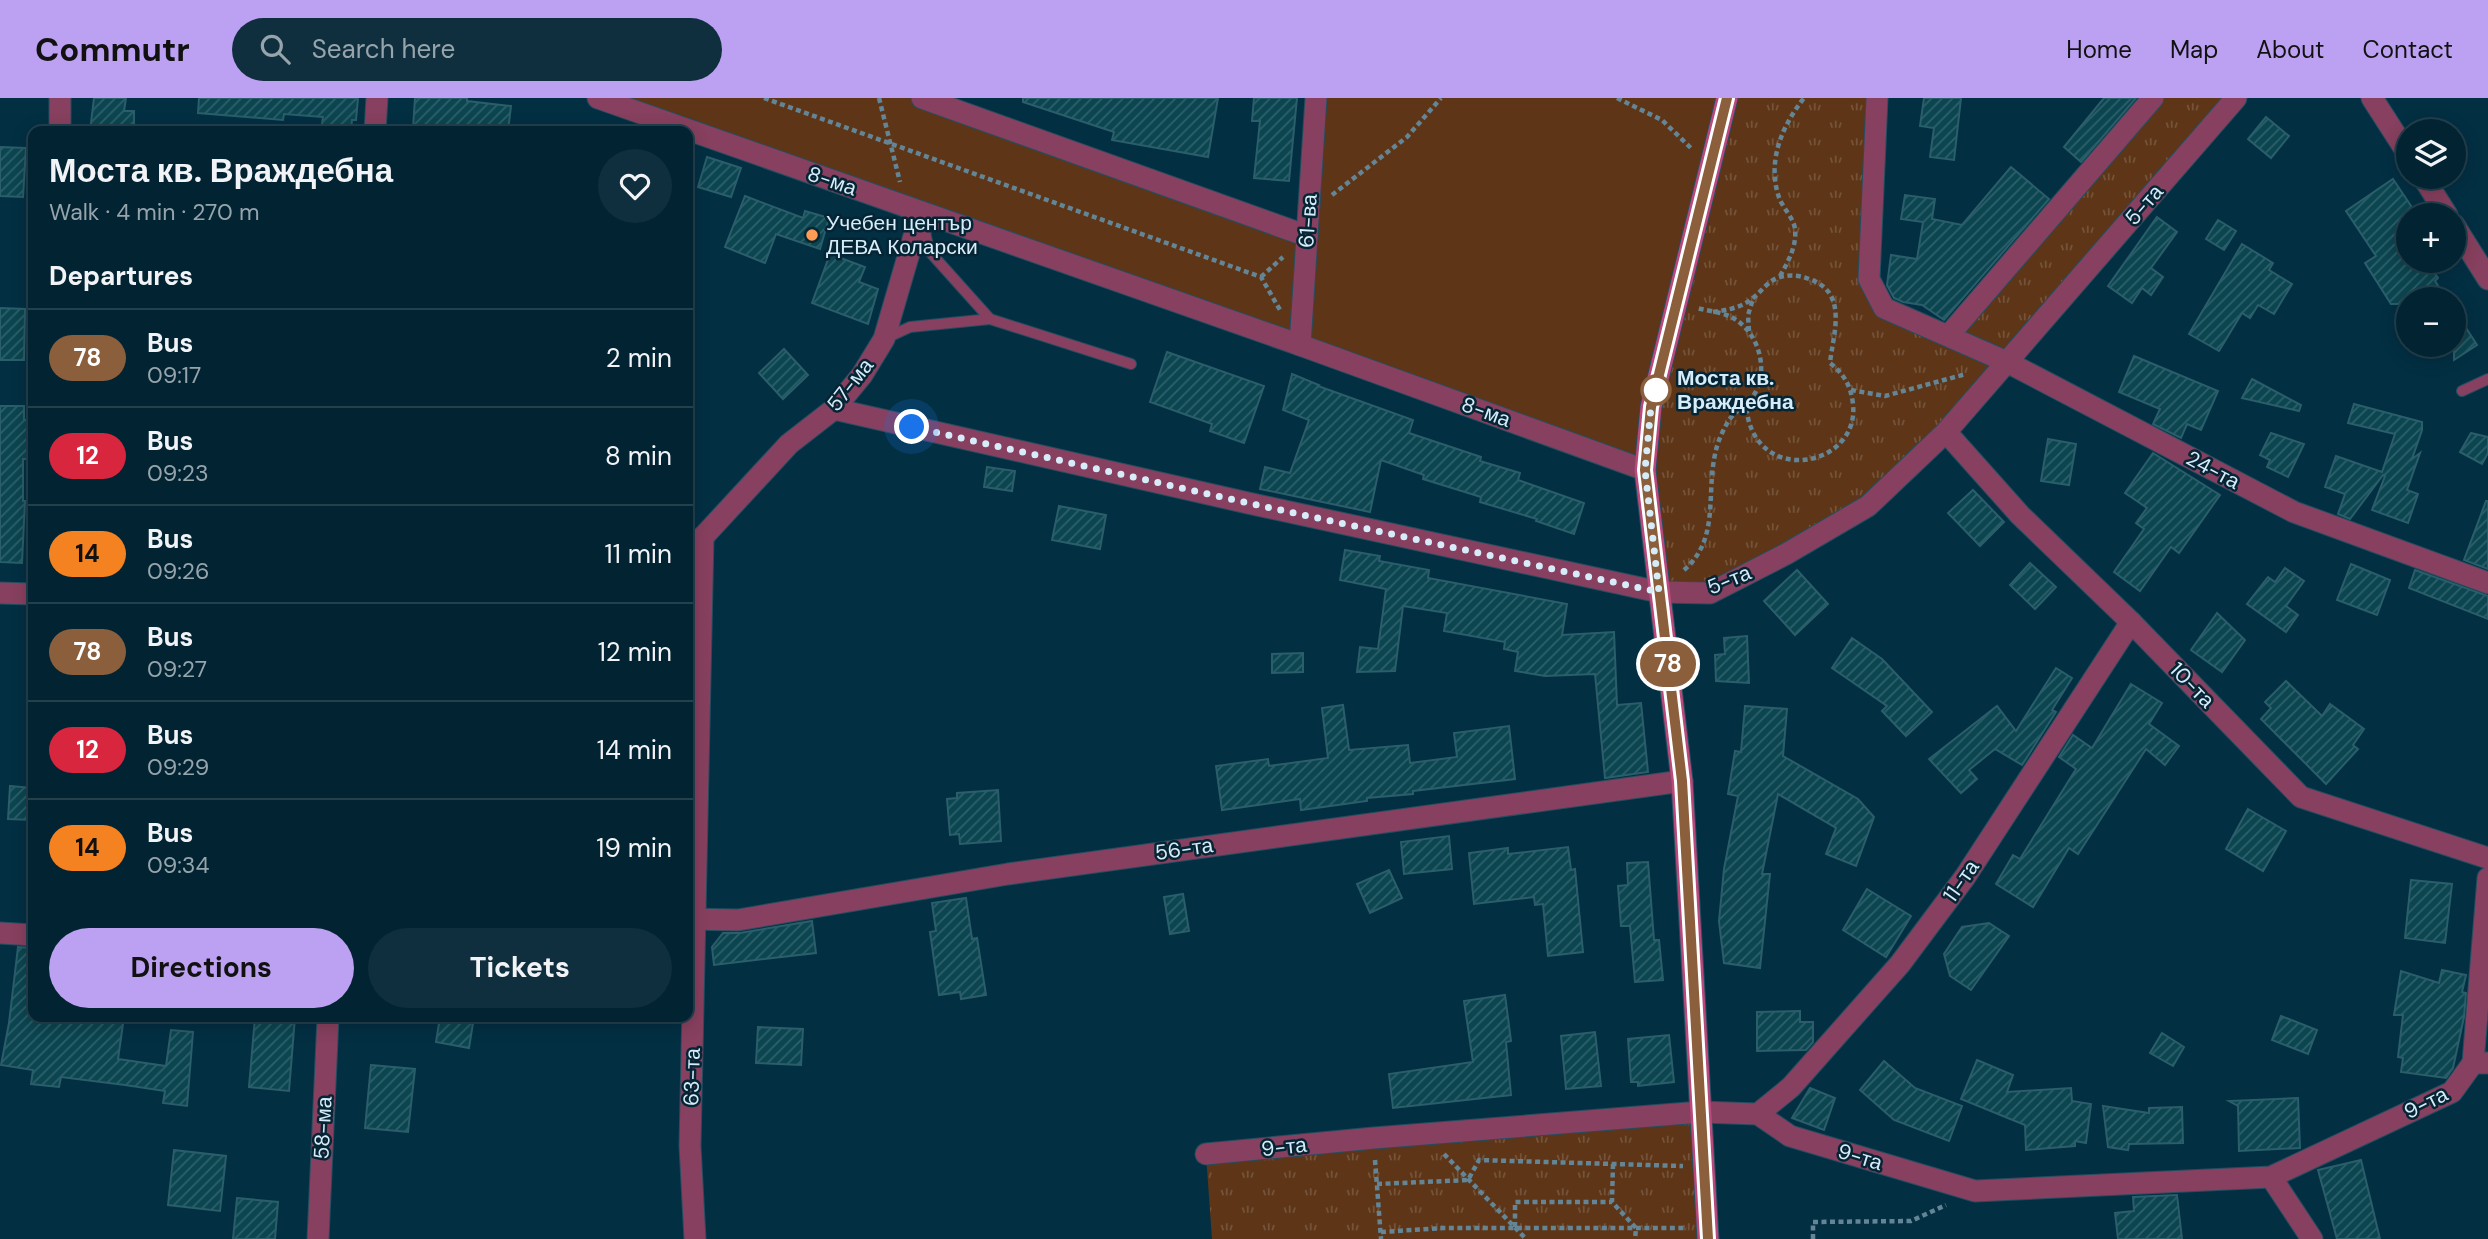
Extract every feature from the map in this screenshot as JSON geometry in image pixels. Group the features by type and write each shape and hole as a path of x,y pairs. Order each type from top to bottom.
{"street":[{"path":"60,98 60,126"},
{"path":"375,126 377,98"},
{"name":"8-ма","path":"597,98 677,126"},
{"path":"922,98 1307,236"},
{"name":"61-ва","path":"1300,345 1316,98"},
{"path":"1707,1233 1682,781 1645,470 1651,407 1727,98"},
{"path":"1877,98 1869,279 1884,308 1914,323 1949,335 2153,98"},
{"name":"5-та","path":"834,409 1248,503 1659,592 1710,593 1786,554 1868,506 1946,432 2236,98"},
{"path":"2372,98 2396,135"},
{"name":"8-ма","path":"693,132 1300,345 1645,470"},
{"name":"57-ма","path":"695,542 789,444 834,409 862,374 884,339 921,212"},
{"path":"2466,244 2488,279"},
{"name":"24-та","path":"1949,335 2007,362 2294,512 2488,583"},
{"name":"10-та","path":"1946,432 2020,515 2131,622 2301,797 2488,858"},
{"name":"63-та","path":"693,793 695,542"},
{"path":"0,593 28,594"},
{"name":"11-та","path":"1758,1114 1791,1087 1900,964 1965,877 2131,622"},
{"name":"56-та","path":"693,918 738,920 1008,874 1682,781"},
{"path":"2481,1063 2488,878"},
{"path":"0,933 28,935"},
{"name":"58-ма","path":"318,1239 328,1022"},
{"name":"63-та","path":"691,1022 690,1146 695,1239"},
{"name":"9-та","path":"1206,1154 1701,1112 1758,1114 1790,1136 1975,1191 2271,1177 2452,1092 2481,1063"},
{"path":"2271,1177 2312,1239"}],"lane":[{"path":"921,212 929,251 990,318"},
{"path":"884,339 910,327 990,318 1131,364"},
{"path":"2462,391 2488,379"}],"path":[{"path":"764,98 1261,277 1280,311"},
{"path":"879,98 902,190 921,212"},
{"path":"1326,205 1332,194 1408,137 1441,98"},
{"path":"1617,98 1662,120 1710,167"},
{"path":"1780,277 1792,255 1795,228 1780,201 1773,174 1778,144 1804,98"},
{"path":"1261,277 1307,236"},
{"path":"1746,404 1747,421 1756,440 1772,454 1792,461 1813,459 1833,449 1847,433 1854,412 1851,390 1841,372 1830,363 1837,324 1835,307 1827,291 1814,280 1797,275 1780,277 1764,285 1754,298 1748,315 1749,331"},
{"path":"1713,312 1734,309 1754,298"},
{"path":"1659,592 1697,559 1710,526 1710,481 1717,447 1730,419 1755,393 1762,372 1759,350 1749,331 1733,318 1677,303"},
{"path":"1851,390 1885,396 1971,372"},
{"path":"1424,1134 1525,1239"},
{"path":"1374,1138 1381,1239"},
{"path":"1468,1180 1479,1160 1704,1167"},
{"path":"1613,1164 1612,1202 1636,1228"},
{"path":"1377,1184 1468,1180"},
{"path":"1813,1239 1813,1222 1911,1221 1975,1191"},
{"path":"1515,1228 1515,1202 1612,1202"},
{"path":"1381,1232 1443,1228 1636,1228 1707,1233"},
{"path":"1634,1239 1636,1228"}],"green space":[{"path":"598,98 922,98 1306,236 1316,98 1727,98 1645,470 693,132 693,126 677,126"},
{"path":"1727,98 1877,98 1869,279 1884,308 1948,335 2153,98 2236,98 1868,506 1710,593 1659,592 1645,470"},
{"path":"1701,1112 1708,1239 1212,1239 1206,1154"}],"building":[{"path":"94,98 126,98 124,111 134,111 134,126 91,126"},
{"path":"199,98 358,98 356,120 352,120 351,126 322,126 323,117 284,114 283,120 198,113"},
{"path":"415,98 467,98 467,101 511,106 509,126 413,126"},
{"path":"1023,98 1218,98 1208,157 1112,140 1114,132 1023,102"},
{"path":"1254,98 1297,98 1289,181 1254,178 1260,121 1252,121"},
{"path":"1924,98 1961,98 1954,160 1930,157 1934,128 1920,126"},
{"path":"2104,98 2136,98 2081,162 2064,147"},
{"path":"2266,117 2289,136 2271,158 2248,139"},
{"path":"0,147 26,148 23,197 0,196"},
{"path":"707,157 741,168 731,197 698,187"},
{"path":"2011,167 2049,199 1944,320 1922,305 1894,298 1887,285 1891,255 1917,259 1923,222 1901,219 1905,195 1935,199 1932,219 1962,225"},
{"path":"2393,179 2396,189 2400,189 2409,203 2396,203 2396,273 2434,273 2439,287 2396,287 2396,304 2391,304 2365,263 2376,256 2346,211"},
{"path":"745,196 803,218 805,211 829,218 820,249 776,234 765,263 725,247"},
{"path":"2157,217 2177,232 2151,268 2163,277 2151,295 2142,288 2132,303 2108,286"},
{"path":"2218,220 2236,231 2224,250 2206,239"},
{"path":"2242,244 2273,263 2269,270 2292,284 2274,314 2258,305 2250,318 2242,313 2219,351 2189,334"},
{"path":"830,254 865,267 859,282 878,289 868,324 812,303"},
{"path":"0,308 25,309 24,360 0,360"},
{"path":"2466,328 2477,345 2466,352"},
{"path":"784,349 808,375 783,399 759,373"},
{"path":"1167,352 1264,386 1244,443 1210,431 1212,424 1150,402"},
{"path":"2134,356 2218,391 2201,430 2187,424 2181,438 2153,424 2160,409 2119,392"},
{"path":"1292,374 1413,420 1409,433 1481,457 1480,461 1520,473 1518,480 1584,503 1574,534 1536,521 1537,519 1480,502 1481,497 1423,479 1424,475 1381,460 1370,512 1260,489 1265,467 1290,473 1309,420 1283,410"},
{"path":"2252,379 2301,405 2299,411 2242,398"},
{"path":"2354,404 2422,422 2412,459 2420,453 2407,490 2418,494 2408,523 2372,510 2385,476 2383,475 2350,519 2338,514 2345,494 2325,487 2336,456 2382,472 2395,434 2348,423"},
{"path":"0,406 24,406 24,420 28,420 28,459 23,459 25,501 22,563 0,562"},
{"path":"2271,433 2304,444 2288,477 2267,467 2270,460 2260,455"},
{"path":"2471,433 2488,437 2488,453 2482,464 2460,452"},
{"path":"2048,439 2076,444 2069,485 2041,481"},
{"path":"2153,453 2220,495 2179,553 2171,547 2140,591 2114,572 2144,529 2136,523 2147,508 2125,493"},
{"path":"987,467 1015,471 1012,491 984,487"},
{"path":"1973,490 2004,522 1980,546 1948,513"},
{"path":"2488,501 2488,569 2464,560"},
{"path":"1059,506 1106,515 1100,549 1052,540"},
{"path":"1345,550 1380,556 1379,561 1429,570 1428,578 1567,604 1562,635 1614,632 1617,705 1641,703 1648,772 1605,778 1595,674 1545,676 1515,671 1518,652 1504,649 1505,642 1444,631 1447,613 1403,606 1395,671 1357,672 1360,647 1378,649 1386,589 1340,580"},
{"path":"2030,563 2056,587 2035,609 2010,585"},
{"path":"2351,564 2390,580 2377,615 2337,600"},
{"path":"2285,568 2304,581 2286,606 2298,615 2286,632 2247,604 2268,577 2275,582"},
{"path":"1797,570 1828,604 1795,635 1764,601"},
{"path":"2415,570 2488,596 2488,619 2409,588"},
{"path":"2217,613 2245,640 2222,672 2191,650"},
{"path":"1747,636 1749,683 1716,681 1715,655 1725,654 1724,638"},
{"path":"1852,638 1882,659 1932,712 1906,736 1882,711 1887,706 1832,668"},
{"path":"1303,653 1303,672 1272,673 1272,654"},
{"path":"2056,668 2072,678 2052,710 2056,712 2022,765 1995,749 1969,770 1977,779 1961,793 1929,759 1997,706 2016,731"},
{"path":"2286,681 2322,716 2330,704 2364,729 2353,745 2358,749 2326,784 2261,719 2271,708 2265,702"},
{"path":"2131,684 2162,703 2149,724 2179,746 2165,765 2146,749 2078,854 2069,848 2033,907 1996,884 2013,855 2020,859 2076,769 2059,757 2073,735 2092,748"},
{"path":"1343,705 1349,750 1408,745 1410,763 1457,757 1454,733 1509,726 1515,779 1413,791 1413,794 1367,798 1367,801 1301,810 1300,799 1222,810 1216,766 1268,759 1269,766 1328,758 1322,708"},
{"path":"1745,706 1787,709 1783,756 1858,799 1874,817 1856,866 1826,854 1836,828 1778,794 1762,874 1770,874 1760,968 1724,963 1719,921 1724,869 1738,796 1728,794 1735,751 1741,752"},
{"path":"10,786 28,788 28,820 8,819"},
{"path":"998,790 1001,841 960,844 959,834 950,835 947,799 957,798 957,793"},
{"path":"2248,809 2286,831 2263,871 2226,849"},
{"path":"1449,836 1452,869 1404,874 1401,842"},
{"path":"1568,847 1571,870 1575,869 1583,952 1548,956 1543,904 1535,905 1534,897 1474,904 1469,853 1508,848 1508,854"},
{"path":"1648,862 1654,940 1659,940 1663,980 1635,982 1630,926 1621,926 1618,886 1628,885 1627,863"},
{"path":"1389,870 1402,898 1370,913 1357,884"},
{"path":"2411,880 2452,884 2445,943 2405,938"},
{"path":"1867,889 1911,916 1886,957 1843,930"},
{"path":"1183,894 1189,931 1170,934 1164,897"},
{"path":"966,898 972,939 977,938 986,995 961,999 960,992 939,995 930,932 936,931 932,903"},
{"path":"812,921 816,953 714,965 712,947 723,933 740,933"},
{"path":"1989,923 2009,936 1971,990 1950,976 1944,954 1962,927"},
{"path":"18,947 28,948 28,1022 123,1022 118,1059 166,1066 171,1030 193,1032 187,1106 163,1103 165,1091 125,1085 61,1077 59,1087 31,1084 33,1070 1,1065"},
{"path":"2442,970 2466,975 2462,992 2466,993 2464,1017 2453,1068 2446,1078 2401,1072 2403,1058 2398,1057 2403,1015 2394,1015 2401,971 2439,983"},
{"path":"1505,995 1511,1041 1506,1042 1511,1095 1393,1108 1389,1074 1473,1062 1464,1001"},
{"path":"1800,1011 1800,1022 1813,1022 1813,1042 1806,1050 1757,1051 1757,1012"},
{"path":"2281,1016 2317,1030 2308,1054 2272,1040"},
{"path":"255,1022 295,1022 289,1091 249,1087"},
{"path":"439,1022 473,1022 469,1048 436,1042"},
{"path":"758,1027 803,1029 801,1065 756,1063"},
{"path":"1595,1032 1601,1086 1566,1089 1561,1036"},
{"path":"2162,1033 2184,1047 2173,1066 2150,1053"},
{"path":"1669,1035 1674,1082 1638,1086 1638,1082 1631,1082 1628,1039"},
{"path":"1977,1060 2013,1075 2007,1092 2071,1088 2072,1101 2091,1104 2086,1143 2075,1141 2075,1146 2026,1150 2025,1125 1961,1099"},
{"path":"1884,1061 1915,1088 1962,1106 1949,1141 1894,1120 1860,1090"},
{"path":"371,1065 415,1069 408,1132 365,1128"},
{"path":"1810,1088 1835,1098 1824,1130 1792,1118"},
{"path":"2298,1098 2300,1148 2239,1151 2238,1106 2229,1101"},
{"path":"2103,1106 2149,1113 2149,1108 2182,1107 2183,1143 2129,1144 2128,1150 2108,1147"},
{"path":"174,1150 226,1156 220,1211 168,1205"},
{"path":"2361,1160 2380,1239 2337,1239 2318,1170"},
{"path":"2177,1195 2182,1239 2118,1239 2115,1213 2134,1211 2133,1197"},
{"path":"237,1198 278,1202 275,1239 233,1239"}],"bus line":[{"name":"78","path":"1708,1239 1682,781 1645,470 1651,407 1727,98"}],"place":[{"name":"Учебен център ДЕВА Коларски","path":"812,235"},
{"name":"Моста кв. Враждебна","path":"1656,390"}],"route":[{"path":"912,427 1659,592 1645,470 1651,407 1658,381 1656,390"}]}
